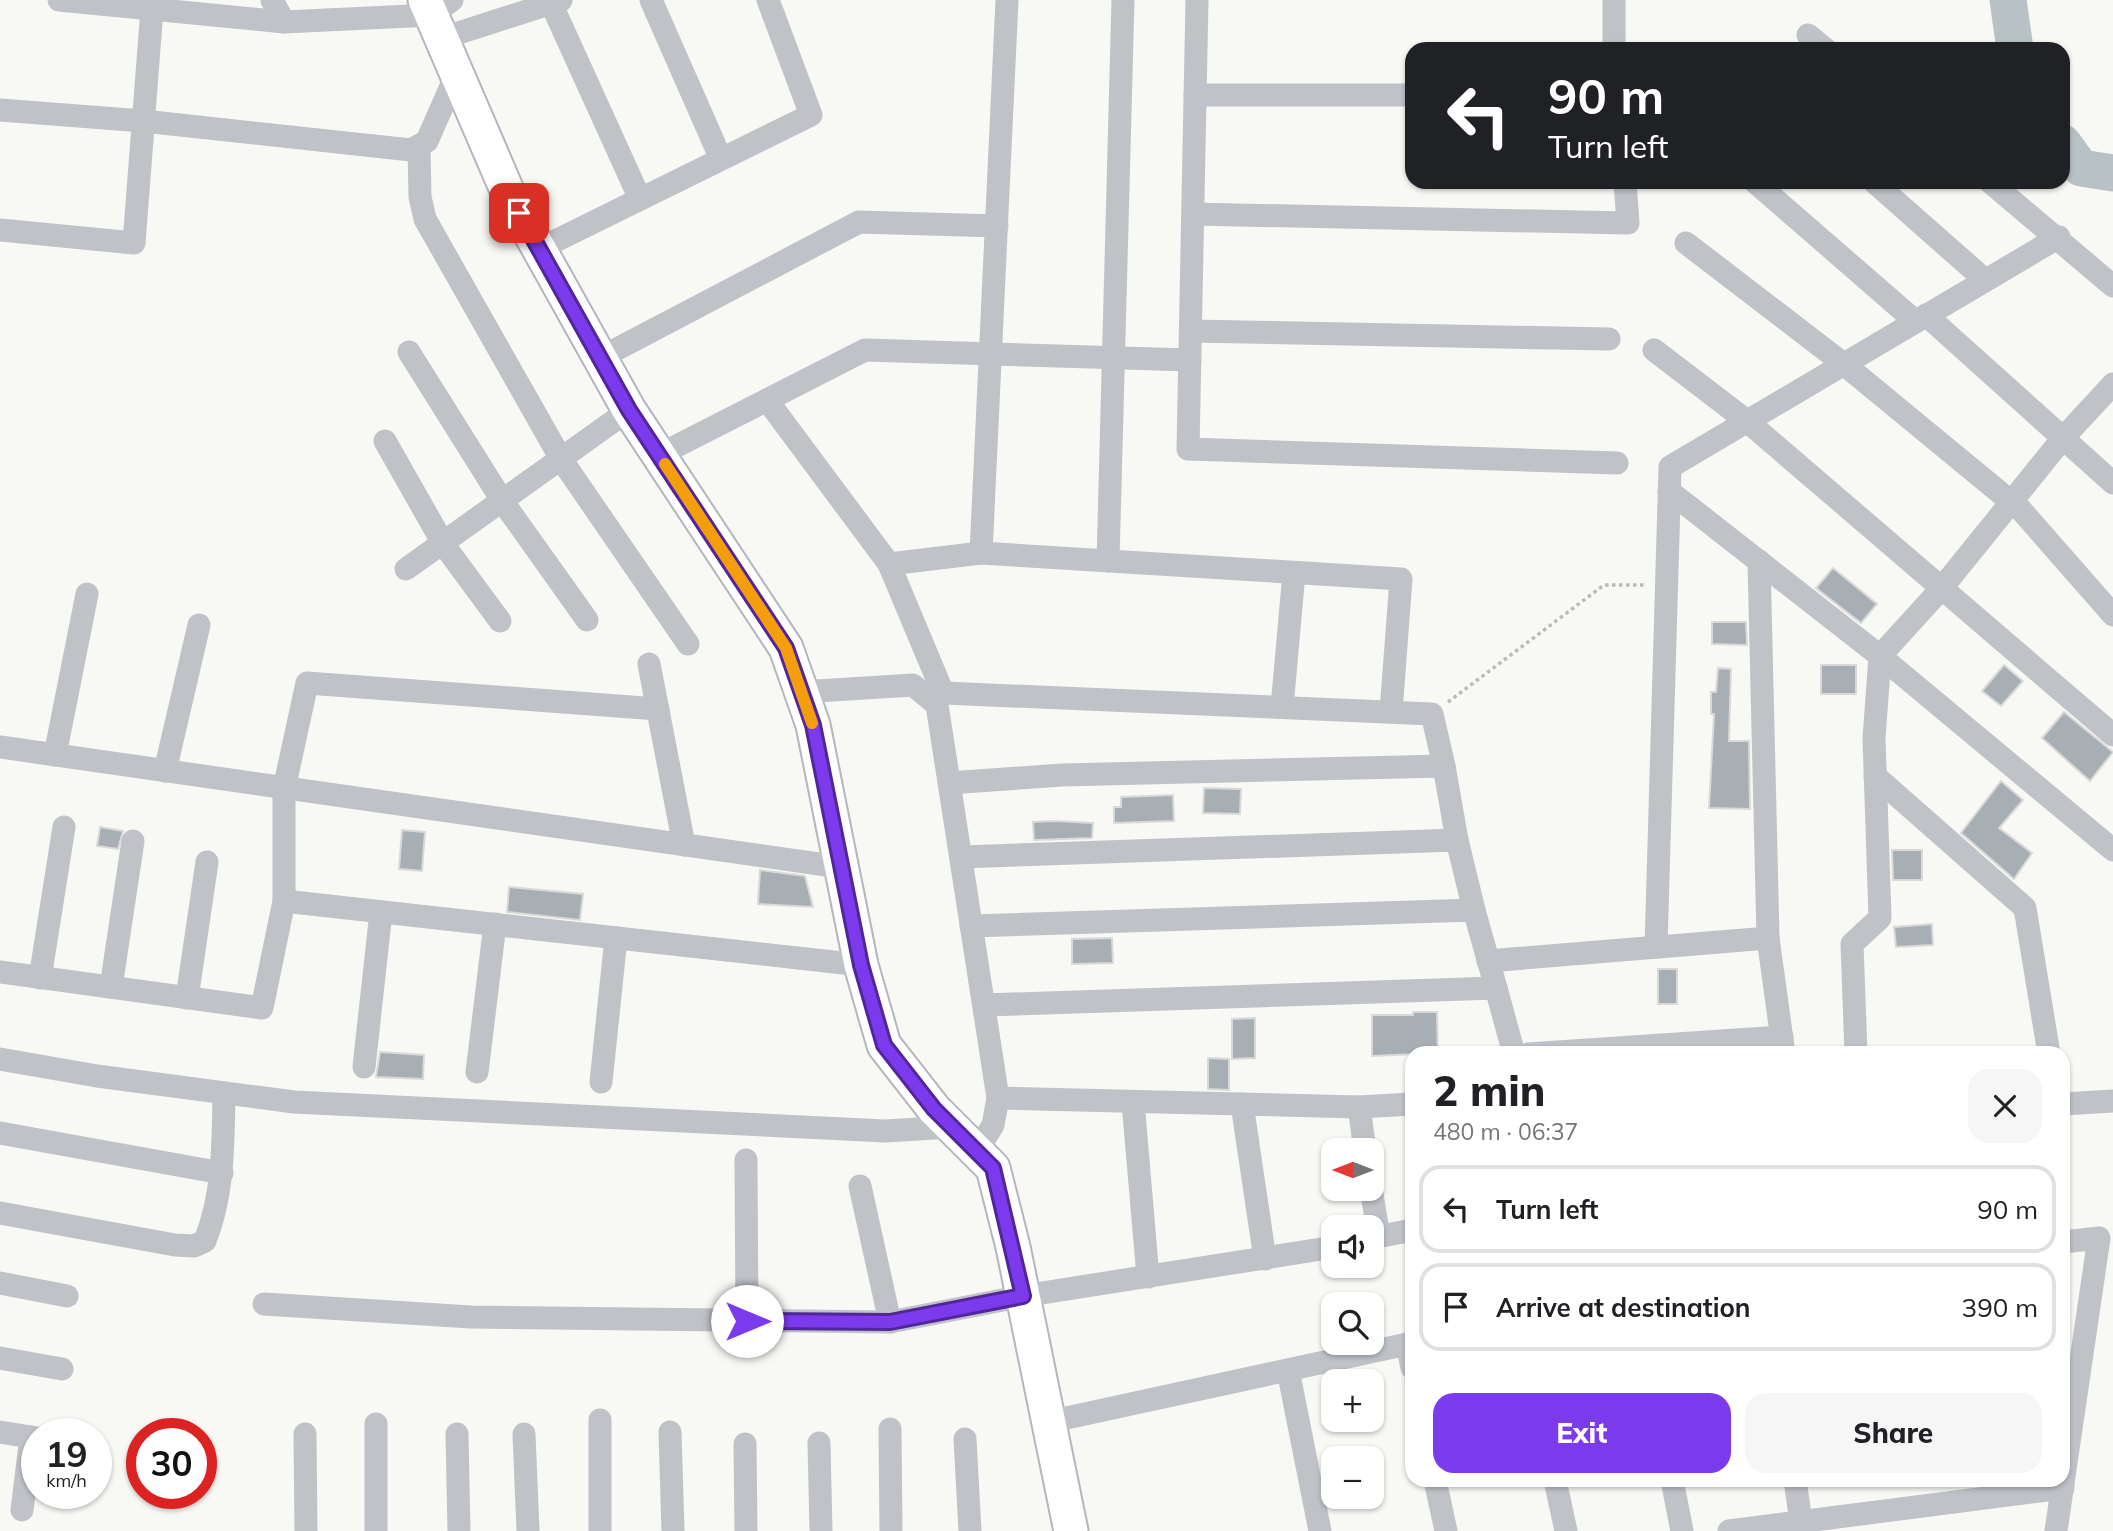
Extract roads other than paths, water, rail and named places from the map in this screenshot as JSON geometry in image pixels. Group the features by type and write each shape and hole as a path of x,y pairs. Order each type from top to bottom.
{"street":[{"path":"59,0 284,22 437,14 556,2 640,199"},
{"path":"272,0 284,22"},
{"path":"650,0 720,159"},
{"path":"539,249 811,115 768,0"},
{"path":"981,553 1007,0"},
{"path":"1108,561 1123,0"},
{"path":"1197,0 1188,449 1617,463"},
{"path":"1614,0 1614,42"},
{"path":"0,230 134,243 152,9"},
{"path":"437,14 456,75 509,195 629,410 786,648 813,725 861,965 884,1045 952,1127 993,1168 1023,1296 1071,1531"},
{"path":"0,110 143,121 411,150 419,148 427,141 456,75"},
{"path":"1195,95 1405,95"},
{"path":"419,148 420,197 425,219 561,459 688,644"},
{"path":"1193,214 1628,223 1626,189"},
{"path":"1763,189 2063,438 2113,483"},
{"path":"1882,189 1985,280"},
{"path":"1999,189 2059,237 2113,286"},
{"path":"600,359 859,222 997,226"},
{"path":"1656,947 1670,467 2059,237"},
{"path":"1686,243 1845,365 2012,503 2113,615"},
{"path":"1191,331 1609,339"},
{"path":"659,455 865,350 1112,360 1190,360"},
{"path":"1654,350 1748,422 2113,736"},
{"path":"409,352 503,502 587,620"},
{"path":"1856,1046 1852,944 1880,918 1874,738 1881,656 1941,589 2063,438 2113,383"},
{"path":"767,400 889,564 937,705 998,1098 993,1125 977,1152"},
{"path":"406,569 444,545 629,410"},
{"path":"386,442 444,545 500,621"},
{"path":"1669,491 1881,656 2113,850"},
{"path":"889,564 981,553 1401,579 1391,712"},
{"path":"1755,1046 1783,1045 1768,938 1759,561"},
{"path":"1282,707 1294,573"},
{"path":"55,755 87,594"},
{"path":"166,772 199,625"},
{"path":"649,664 684,845"},
{"path":"0,972 262,1008 284,901 284,789 307,683 658,709"},
{"path":"801,692 913,685 932,692 1432,714 1457,840 1512,1046"},
{"path":"0,747 840,867"},
{"path":"949,783 1062,775 1444,766"},
{"path":"1875,776 2025,908 2048,1046"},
{"path":"40,978 64,827"},
{"path":"961,857 1457,840"},
{"path":"111,987 133,841"},
{"path":"187,998 208,862"},
{"path":"284,901 861,965"},
{"path":"971,926 1474,910"},
{"path":"364,1067 381,912"},
{"path":"477,1072 495,924"},
{"path":"601,1082 616,938"},
{"path":"1488,961 1768,938"},
{"path":"984,1005 1496,988"},
{"path":"0,1059 223,1093 294,1101 885,1131 952,1127"},
{"path":"0,1213 194,1246 205,1241 215,1215 222,1173 223,1093"},
{"path":"998,1098 1359,1107 1405,1104"},
{"path":"2070,1104 2113,1101"},
{"path":"1133,1102 1148,1277"},
{"path":"1242,1104 1265,1259"},
{"path":"1359,1107 1363,1138"},
{"path":"0,1133 222,1173"},
{"path":"746,1160 747,1321"},
{"path":"860,1186 890,1322"},
{"path":"1384,1236 1405,1232"},
{"path":"2070,1241 2099,1238 2071,1373"},
{"path":"264,1304 471,1317 890,1322 1023,1296 1321,1249"},
{"path":"0,1283 67,1296"},
{"path":"1048,1422 1405,1344"},
{"path":"0,1358 62,1369"},
{"path":"1287,1370 1321,1531"},
{"path":"600,1420 600,1531"},
{"path":"376,1423 376,1531"},
{"path":"890,1429 891,1531"},
{"path":"0,1432 21,1435"},
{"path":"670,1432 673,1531"},
{"path":"305,1434 306,1531"},
{"path":"457,1434 459,1531"},
{"path":"524,1434 528,1531"},
{"path":"965,1439 970,1531"},
{"path":"819,1443 821,1531"},
{"path":"745,1444 746,1531"},
{"path":"1437,1487 1446,1531"},
{"path":"1557,1487 1566,1531"},
{"path":"1673,1487 1682,1531"},
{"path":"1795,1487 1801,1522"},
{"path":"1729,1531 2063,1488 2056,1531"}],"waterway":[{"path":"2008,0 2014,42"},
{"path":"2070,153 2081,168 2113,173"}]}
